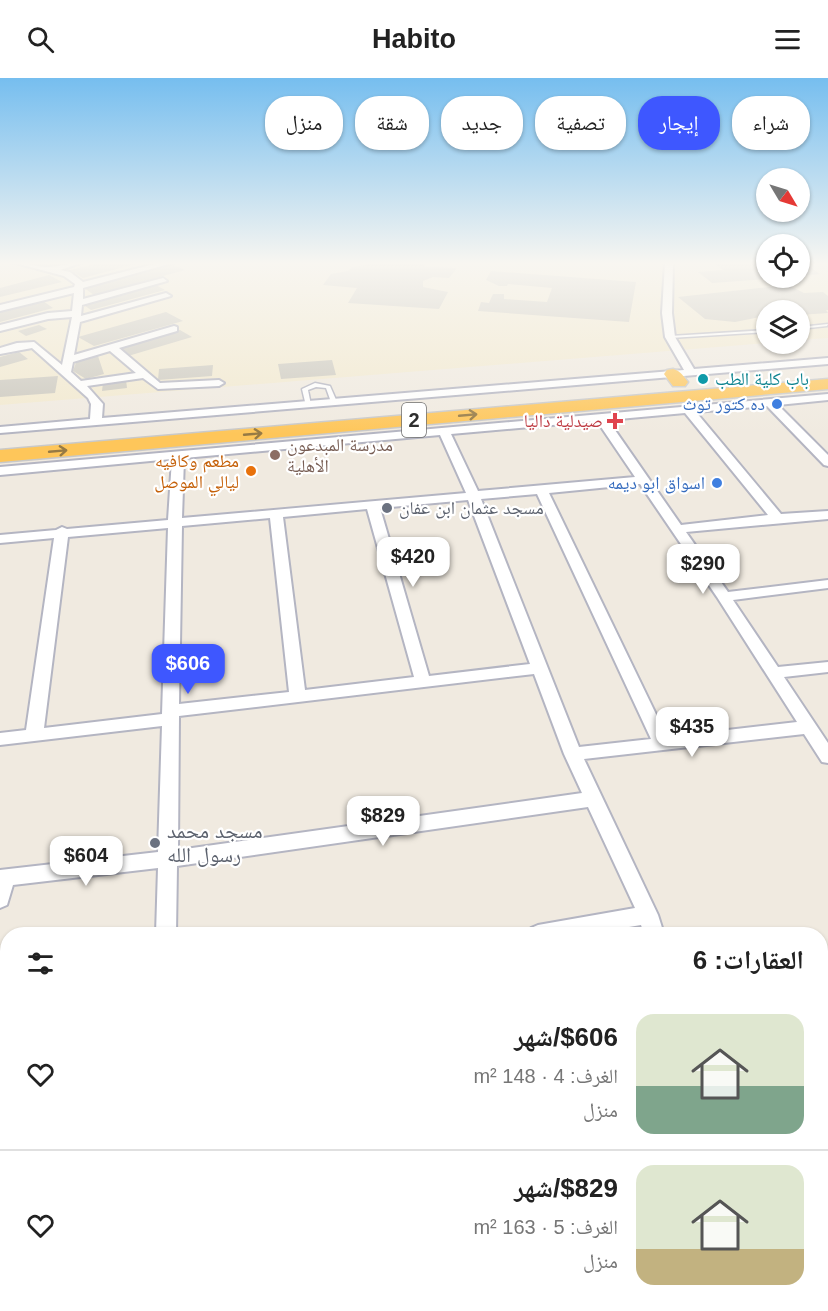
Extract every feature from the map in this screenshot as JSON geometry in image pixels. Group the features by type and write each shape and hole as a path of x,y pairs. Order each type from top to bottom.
{"highway":[{"name":"2","path":"0,456 438,418 681,376 828,370"},
{"name":"2","path":"0,440 438,418 815,394 828,384"}],"street":[{"path":"0,328 34,320"},
{"path":"66,373 77,320"},
{"path":"667,320 669,337 681,376"},
{"path":"69,360 174,329"},
{"path":"0,333 17,346"},
{"path":"0,351 17,346 34,345 96,402 96,422"},
{"path":"111,347 158,386 219,383"},
{"path":"0,430 681,376 828,361"},
{"path":"79,384 145,375"},
{"path":"0,471 178,455 438,418 600,417 769,402 815,394"},
{"path":"769,402 828,462"},
{"path":"688,409 777,518"},
{"path":"600,417 724,597 828,757"},
{"path":"438,418 473,495 542,668 573,754 651,925 626,927"},
{"path":"166,927 178,455"},
{"path":"0,539 62,531 645,480"},
{"path":"541,489 662,744"},
{"path":"372,504 423,682"},
{"path":"276,513 298,696"},
{"path":"678,529 828,515"},
{"path":"34,735 62,531"},
{"path":"724,597 828,584"},
{"path":"773,672 828,667"},
{"path":"0,740 298,696 542,668"},
{"path":"573,754 808,727"},
{"path":"0,899 2,878 168,859 593,799"}],"lane":[{"path":"810,327 827,325"},
{"path":"669,337 756,332"},
{"path":"308,405 305,390 315,385 328,387 334,402"}],"shaded area":[{"path":"0,320 756,320 756,344 0,405"},
{"path":"810,320 828,320 828,338 810,339"}],"building":[{"path":"139,320 183,321 94,346 78,337"},
{"path":"595,320 629,320 629,322"},
{"path":"710,320 747,320 735,322"},
{"path":"39,325 47,329 26,336 18,331"},
{"path":"180,330 192,337 128,356 117,348"},
{"path":"19,352 28,359 0,367 0,357"},
{"path":"98,356 104,374 86,379 73,371 77,360"},
{"path":"332,360 336,375 281,379 278,364"},
{"path":"213,365 212,376 158,380 159,369"},
{"path":"58,376 55,393 0,397 0,380"},
{"path":"126,380 127,388 102,391 103,383"}],"place":[{"name":"باب كلية الطب","path":"703,379"},
{"name":"ده كتور توث","path":"777,404"},
{"name":"صيدلية داليا","path":"615,421"},
{"name":"مدرسة المبدعون الأهلية","path":"275,455"},
{"name":"مطعم وكافيه ليالي الموصل","path":"251,471"},
{"name":"اسواق ابو ديمه","path":"717,483"},
{"name":"مسجد عثمان ابن عفان","path":"387,508"},
{"name":"مسجد محمد رسول الله","path":"155,843"}]}
